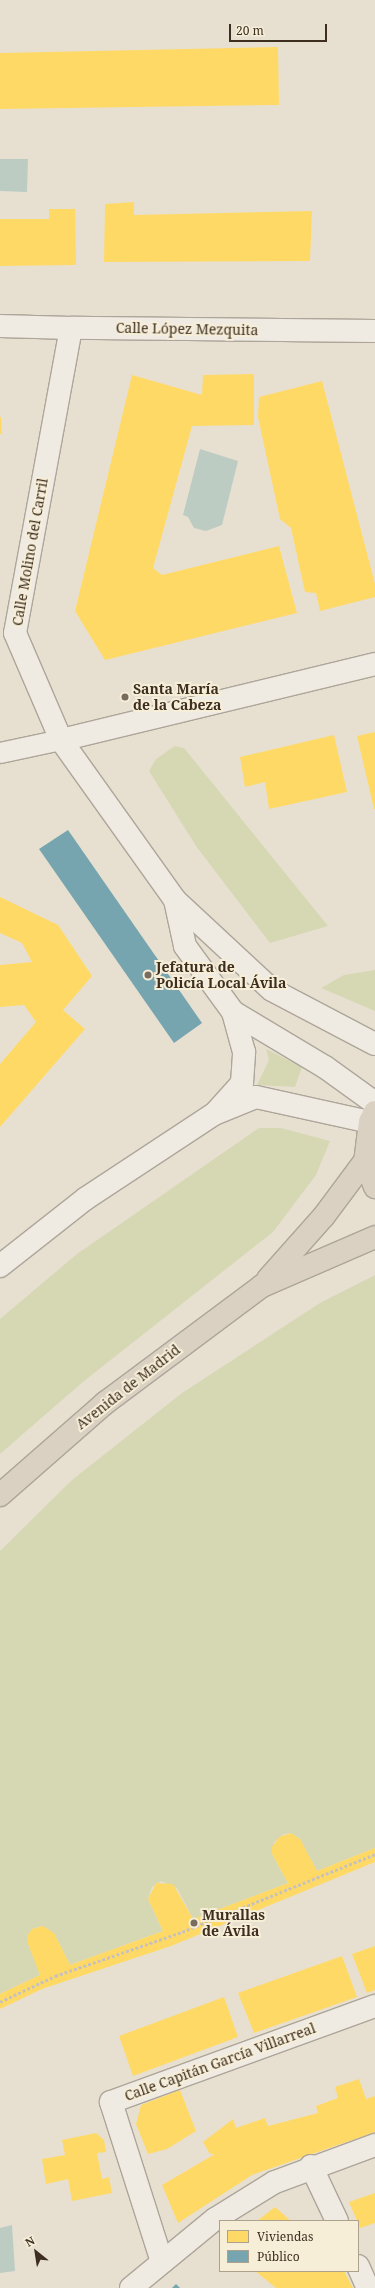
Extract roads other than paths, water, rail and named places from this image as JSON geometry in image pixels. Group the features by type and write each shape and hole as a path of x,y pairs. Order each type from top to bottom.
{"highway":[{"path":"373,1112 366,1161 375,1187"},
{"name":"Avenida de Madrid","path":"0,1495 105,1403 262,1286 324,1216 366,1161"},
{"name":"Avenida de Madrid","path":"262,1286 375,1237"}],"street":[{"name":"Calle López Mezquita","path":"0,326 375,331"},
{"name":"Calle Molino del Carril","path":"70,328 15,633 61,740 175,900 272,990 375,1044"},
{"path":"61,740 375,664"},
{"name":"Calle Molino del Carril","path":"175,900 185,946 233,1012 325,1067 373,1112"},
{"path":"214,1114 242,1082 244,1052 233,1012"},
{"path":"0,1266 85,1199 214,1114 256,1097 373,1112"},
{"name":"Calle Capitán García Villarreal","path":"162,2262 111,2102 375,2006"},
{"path":"131,2288 216,2219 275,2182 311,2166 375,2145"},
{"path":"311,2166 337,2220"},
{"path":"359,2268 368,2288"}],"lane":[{"path":"0,753 61,740"}],"place":[{"name":"Santa María de la Cabeza","path":"125,697"},
{"name":"Jefatura de Policía Local Ávila","path":"148,975"},
{"name":"Murallas de Ávila","path":"194,1923"}]}
